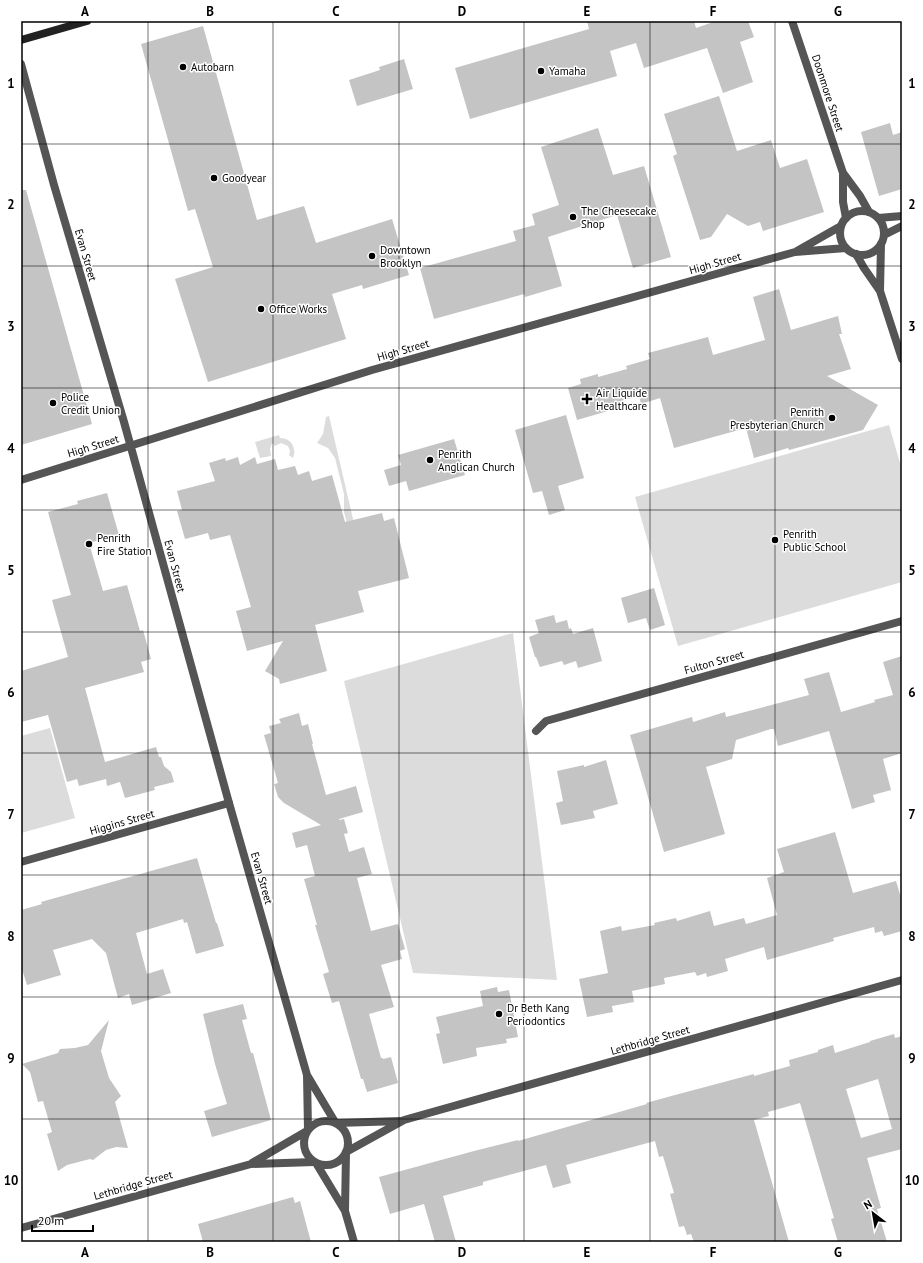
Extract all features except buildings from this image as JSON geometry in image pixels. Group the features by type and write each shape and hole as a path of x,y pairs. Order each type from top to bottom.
{"main road":[{"path":"21,40 87,21"}],"street":[{"name":"Doonmore Street","path":"792,21 843,173 860,196 869,212"},
{"name":"Evan Street","path":"21,64 307,1075 335,1122"},
{"name":"Doonmore Street","path":"843,173 843,202 846,218"},
{"path":"857,211 869,212 878,218 884,228 884,235 876,250 863,255 856,254 846,248 840,238 841,226 846,218 857,211"},
{"path":"878,218 902,216"},
{"name":"High Street","path":"795,252 841,226"},
{"path":"884,235 902,226"},
{"path":"880,244 880,292"},
{"name":"High Street","path":"21,480 380,368 795,252 846,248"},
{"path":"856,254 880,292 902,359"},
{"name":"Fulton Street","path":"536,731 546,721 902,621"},
{"name":"Higgins Street","path":"21,862 229,803"},
{"name":"Lethbridge Street","path":"346,1153 404,1120 902,980"},
{"name":"Evan Street","path":"307,1075 307,1131"},
{"name":"Lethbridge Street","path":"335,1122 404,1120"},
{"path":"323,1121 335,1122 342,1127 348,1139 349,1146 346,1153 336,1163 322,1165 315,1162 305,1151 304,1145 307,1131 312,1126 323,1121"},
{"name":"Lethbridge Street","path":"251,1164 307,1131"},
{"path":"345,1211 346,1153"},
{"path":"315,1162 345,1211 354,1242"},
{"name":"Lethbridge Street","path":"21,1228 251,1164 315,1162"}],"shaded area":[{"path":"329,416 367,579 360,575 344,512 344,494 335,458 328,448 317,443 323,434 326,417"},
{"name":"Penrith Public School","path":"889,425 902,470 902,582 678,646 635,497"},
{"path":"279,435 280,438 284,438 294,447 293,458 289,455 290,451 288,446 281,443 275,446 272,443 270,449 271,456 260,458 255,442"},
{"path":"513,633 557,980 413,973 344,681"},
{"path":"50,728 75,818 21,833 21,736"}],"place":[{"name":"Autobarn","path":"183,67"},
{"name":"Yamaha","path":"541,71"},
{"name":"Goodyear","path":"214,178"},
{"name":"The Cheesecake Shop","path":"573,217"},
{"name":"Downtown Brooklyn","path":"372,256"},
{"name":"Office Works","path":"261,309"},
{"name":"Air Liquide Healthcare","path":"587,399"},
{"name":"Police Credit Union","path":"53,403"},
{"name":"Penrith Presbyterian Church","path":"832,418"},
{"name":"Penrith Anglican Church","path":"430,460"},
{"name":"Penrith Public School","path":"775,540"},
{"name":"Penrith Fire Station","path":"89,544"},
{"name":"Dr Beth Kang Periodontics","path":"499,1014"}]}
